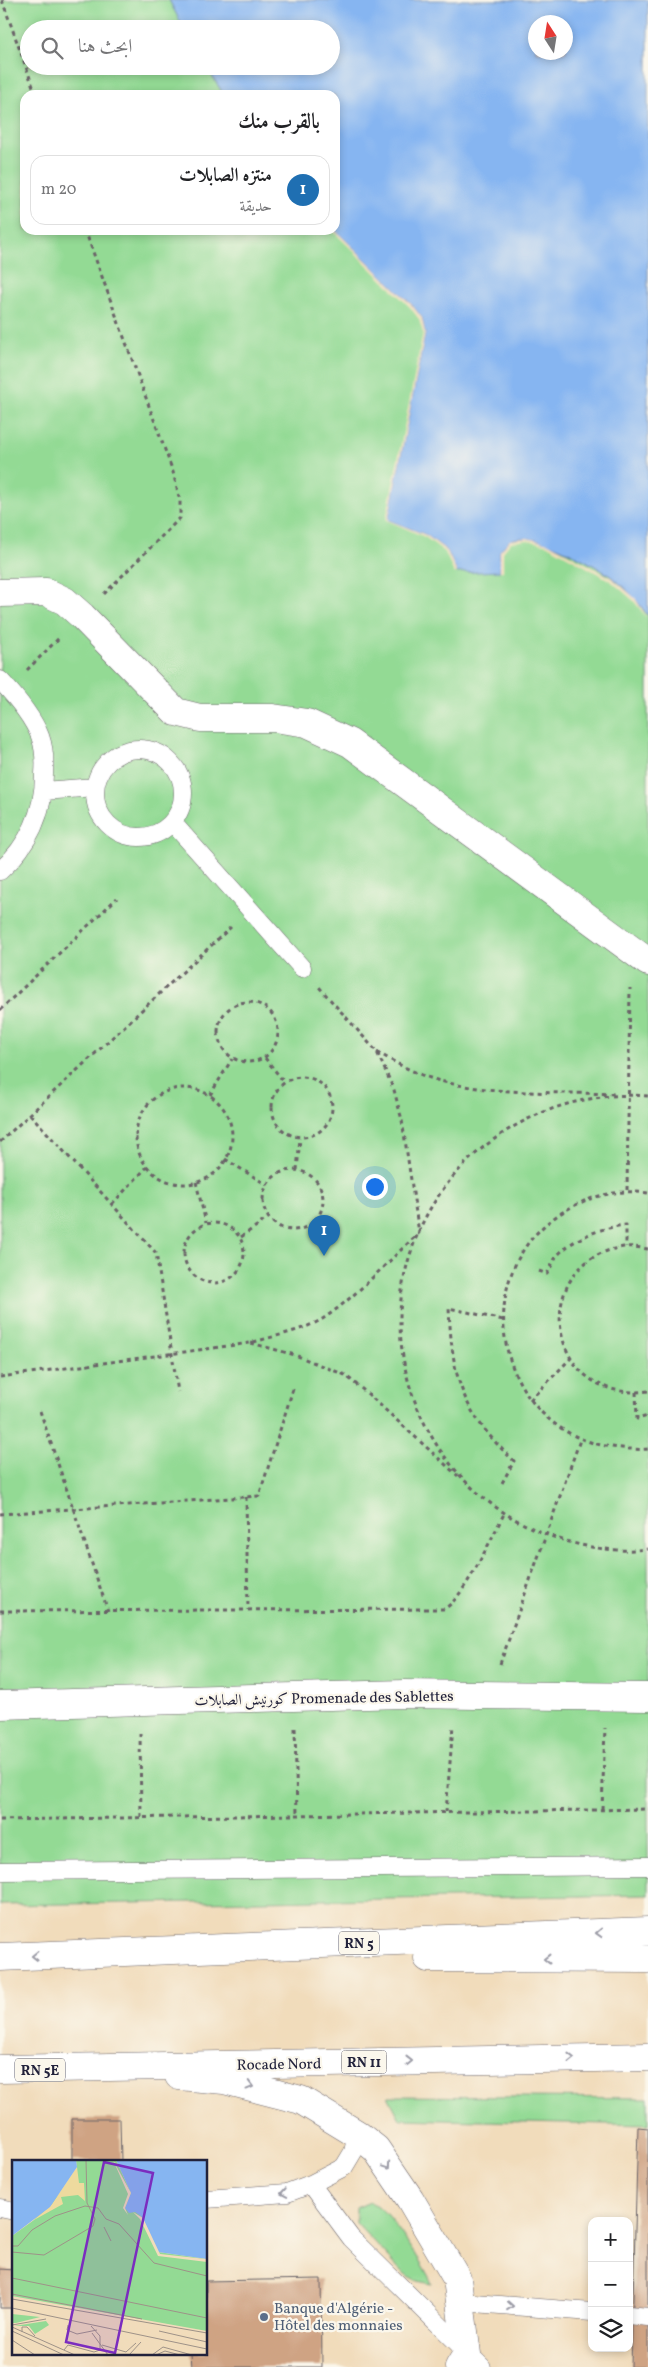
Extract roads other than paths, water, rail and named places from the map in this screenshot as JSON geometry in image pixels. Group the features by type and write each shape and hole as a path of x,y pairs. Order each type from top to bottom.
{"main road":[{"path":"0,593 46,592 64,601 82,616 176,712 200,718 273,718 307,723 350,744 639,956"},
{"name":"كورنيش الصابلات Promenade des Sablettes","path":"0,1705 295,1697 455,1695 648,1698"},
{"name":"RN 5","path":"69,1955 648,1931"},
{"path":"0,1957 69,1955 648,1959"},
{"name":"Rocade Nord","path":"0,2069 648,2057"},
{"path":"80,2067 224,2080 301,2100 357,2134 376,2150 410,2199 457,2279 469,2363"},
{"name":"RN 5E","path":"0,2073 80,2067"}],"lane":[{"path":"0,871 21,850 32,831 44,792 45,760 40,736 25,710 4,684"},
{"path":"142,749 158,753 171,763 180,776 183,792 181,807 172,822 159,832 143,837 127,835 112,828 100,816 95,800 95,788 98,775 105,764 115,756 126,751 142,749"},
{"path":"44,792 95,788"},
{"path":"172,822 302,968"},
{"path":"0,1871 648,1866"},
{"path":"208,2199 287,2193 311,2184 344,2167 353,2152 357,2134"},
{"path":"311,2184 351,2238 469,2363"},
{"path":"461,2302 588,2312"},
{"path":"633,2316 648,2317"}],"water":[{"path":"169,0 648,0 648,616 624,587 614,579 579,557 549,544 522,538 511,540 500,551 500,571 457,573 447,551 426,535 388,520 425,333 422,318 412,305 340,235 340,90 221,90 212,75 340,75 340,20 179,20"}],"place":[{"name":"منتزه الصابلات","path":"324,1256"},
{"name":"Banque d'Algérie - Hôtel des monnaies","path":"264,2317"}]}
